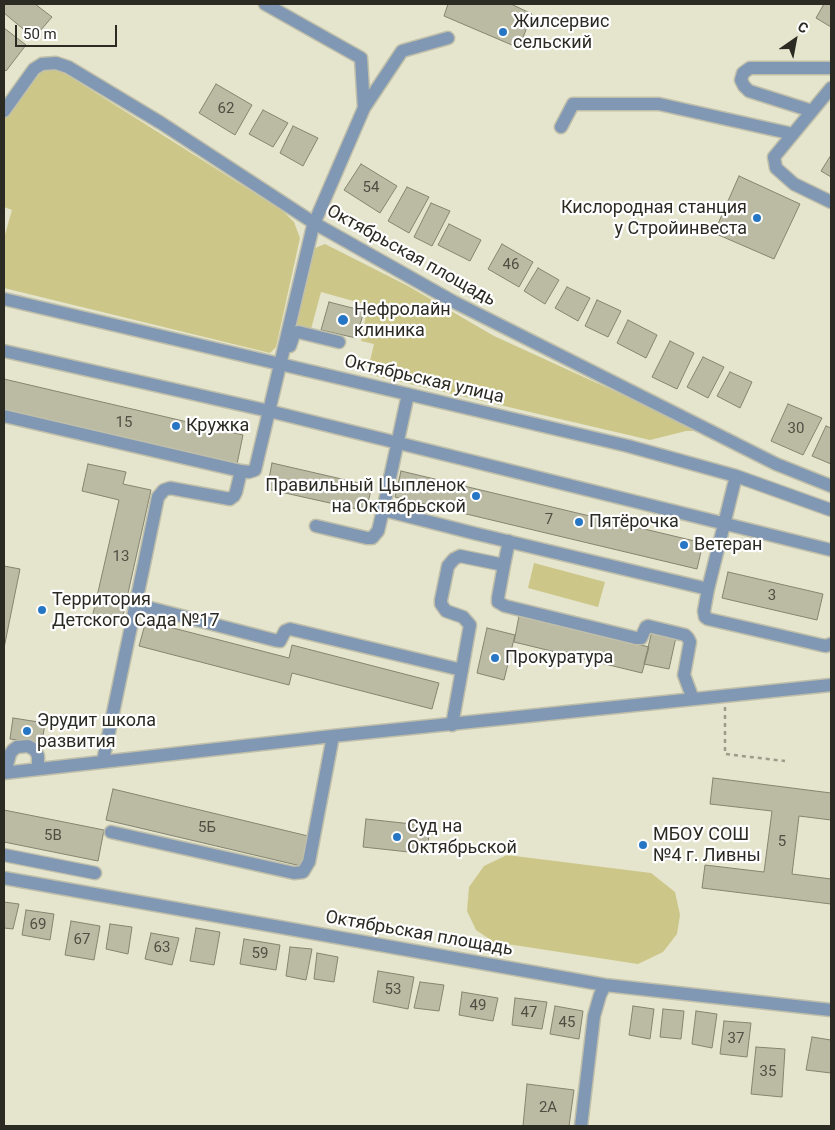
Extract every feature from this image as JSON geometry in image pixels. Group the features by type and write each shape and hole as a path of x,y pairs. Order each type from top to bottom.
{"street":[{"path":"265,4 361,58 364,108"},
{"path":"4,416 241,471 249,472 255,470 282,365 314,223 364,108 402,51 448,38"},
{"name":"Октябрьская площадь","path":"4,111 34,69 42,64 56,63 68,67 161,123 314,223 454,302 776,464 831,486"},
{"path":"812,111 749,90 741,80 743,73 750,68 831,68"},
{"path":"831,88 774,157 776,168 794,184 831,202"},
{"path":"561,127 573,104 659,104 793,134"},
{"name":"Октябрьская улица","path":"4,299 628,446 736,476 831,510"},
{"path":"282,365 292,337 296,333 339,342"},
{"path":"4,351 269,411 831,550"},
{"path":"316,526 367,538 372,538 378,532 408,394"},
{"path":"103,761 156,504 160,494 167,489 174,488 230,499 236,492 241,471"},
{"path":"736,476 708,589 704,611 705,617 826,646 831,644"},
{"path":"383,510 708,589"},
{"path":"509,542 498,602 505,606 639,638 643,636 648,626 687,637 690,642 684,675 693,700"},
{"path":"452,724 470,625 463,617 446,611 441,604 447,569 454,559 463,556 504,565"},
{"path":"135,604 274,640 280,641 285,631 290,629 462,670"},
{"path":"38,769 38,756 35,750 28,746 18,747 10,754 4,773 333,736 831,685"},
{"path":"111,832 294,873 303,872 309,862 333,736"},
{"path":"4,855 94,873"},
{"name":"Октябрьская площадь","path":"4,878 605,985 831,1010"},
{"path":"581,1126 594,1016 605,985"}],"path":[{"path":"725,696 724,754 785,761"}],"shaded area":[{"path":"58,69 283,211 294,222 300,238 276,347 270,353 4,288 4,238 12,210 4,207 4,119 33,75 43,70"},
{"path":"325,244 408,286 494,336 693,427 695,431 686,431 650,440 367,374 374,344 361,341 368,305 321,292 311,329 295,324 315,248"},
{"path":"534,563 605,582 598,607 528,588"},
{"path":"507,855 651,873 675,892 680,915 677,934 663,952 638,964 494,942 476,930 467,911 469,887 484,866"}],"building":[{"path":"6,4 35,4 52,17 34,38 4,13 4,6"},
{"name":"Жилсервис сельский","path":"448,4 511,4 532,14 519,48 444,16"},
{"path":"824,4 831,4 831,27 816,18"},
{"path":"4,28 26,45 6,71 4,69"},
{"path":"216,84 252,105 235,135 199,113"},
{"path":"263,110 288,123 273,147 249,134"},
{"path":"293,126 318,138 303,166 280,153"},
{"path":"831,155 831,177 821,171"},
{"path":"361,164 397,186 380,213 344,190"},
{"name":"Кислородная станция у Стройинвеста","path":"739,176 800,204 774,259 714,233"},
{"path":"407,187 429,197 409,233 388,221"},
{"path":"431,203 450,211 432,246 414,237"},
{"path":"449,224 481,240 470,261 438,245"},
{"path":"502,244 533,262 519,287 488,269"},
{"path":"538,268 559,280 545,304 524,291"},
{"path":"567,287 590,298 578,321 555,308"},
{"path":"597,300 621,311 608,337 585,326"},
{"name":"Нефролайн клиника","path":"329,302 364,311 356,338 321,330"},
{"path":"628,320 657,335 646,358 617,343"},
{"path":"670,341 694,353 677,389 652,377"},
{"path":"703,357 724,367 708,398 687,387"},
{"path":"730,372 752,382 740,408 717,396"},
{"path":"4,379 243,435 237,464 4,410"},
{"path":"788,404 822,418 803,455 771,441"},
{"path":"826,426 831,428 831,464 812,456"},
{"path":"272,463 372,486 366,511 267,489"},
{"path":"88,464 126,472 123,484 151,490 122,620 93,614 119,500 82,491"},
{"path":"401,471 703,543 697,569 395,497"},
{"path":"4,566 20,569 4,648"},
{"path":"728,572 823,594 817,620 722,598"},
{"path":"519,616 649,647 642,673 514,642"},
{"path":"146,621 289,658 292,645 439,683 432,709 292,673 289,685 139,646"},
{"name":"Прокуратура","path":"487,628 515,635 504,680 477,673"},
{"path":"652,631 676,637 669,669 644,664"},
{"name":"Эрудит школа развития","path":"13,718 45,723 42,743 10,739"},
{"path":"713,778 831,793 831,820 799,816 792,874 831,879 831,904 702,888 705,865 764,872 772,811 710,804"},
{"path":"113,789 308,836 301,866 106,820"},
{"path":"4,810 104,830 98,861 4,842"},
{"name":"Суд на Октябрьской","path":"366,819 430,826 427,854 363,847"},
{"path":"4,902 19,904 13,929 4,928"},
{"path":"26,910 54,914 50,940 22,935"},
{"path":"71,921 100,926 94,960 65,955"},
{"path":"110,924 132,927 128,954 106,949"},
{"path":"196,928 220,932 214,965 190,961"},
{"path":"151,933 179,938 172,965 145,959"},
{"path":"244,939 280,945 276,970 240,964"},
{"path":"290,947 312,949 306,980 286,976"},
{"path":"317,953 338,957 334,982 314,979"},
{"path":"378,971 414,977 408,1009 373,1002"},
{"path":"420,982 444,985 439,1011 414,1008"},
{"path":"462,992 498,998 493,1021 459,1015"},
{"path":"515,998 547,1002 542,1029 512,1025"},
{"path":"555,1006 583,1011 579,1039 550,1034"},
{"path":"633,1006 654,1009 650,1039 629,1035"},
{"path":"663,1009 684,1011 681,1039 660,1037"},
{"path":"696,1011 717,1014 712,1048 692,1044"},
{"path":"724,1021 751,1023 747,1057 720,1054"},
{"path":"812,1037 831,1040 831,1073 806,1070"},
{"path":"756,1047 785,1049 782,1097 751,1094"},
{"path":"527,1084 574,1090 569,1126 523,1126"}],"place":[{"name":"Жилсервис сельский","path":"503,32"},
{"name":"Кислородная станция у Стройинвеста","path":"757,218"},
{"name":"Нефролайн клиника","path":"343,320"},
{"name":"Кружка","path":"176,426"},
{"name":"Правильный Цыпленок на Октябрьской","path":"476,496"},
{"name":"Пятёрочка","path":"579,522"},
{"name":"Ветеран","path":"684,545"},
{"name":"Территория Детского Сада №17","path":"42,610"},
{"name":"Прокуратура","path":"495,658"},
{"name":"Эрудит школа развития","path":"27,731"},
{"name":"Суд на Октябрьской","path":"397,837"},
{"name":"МБОУ СОШ №4 г. Ливны","path":"643,845"}]}
